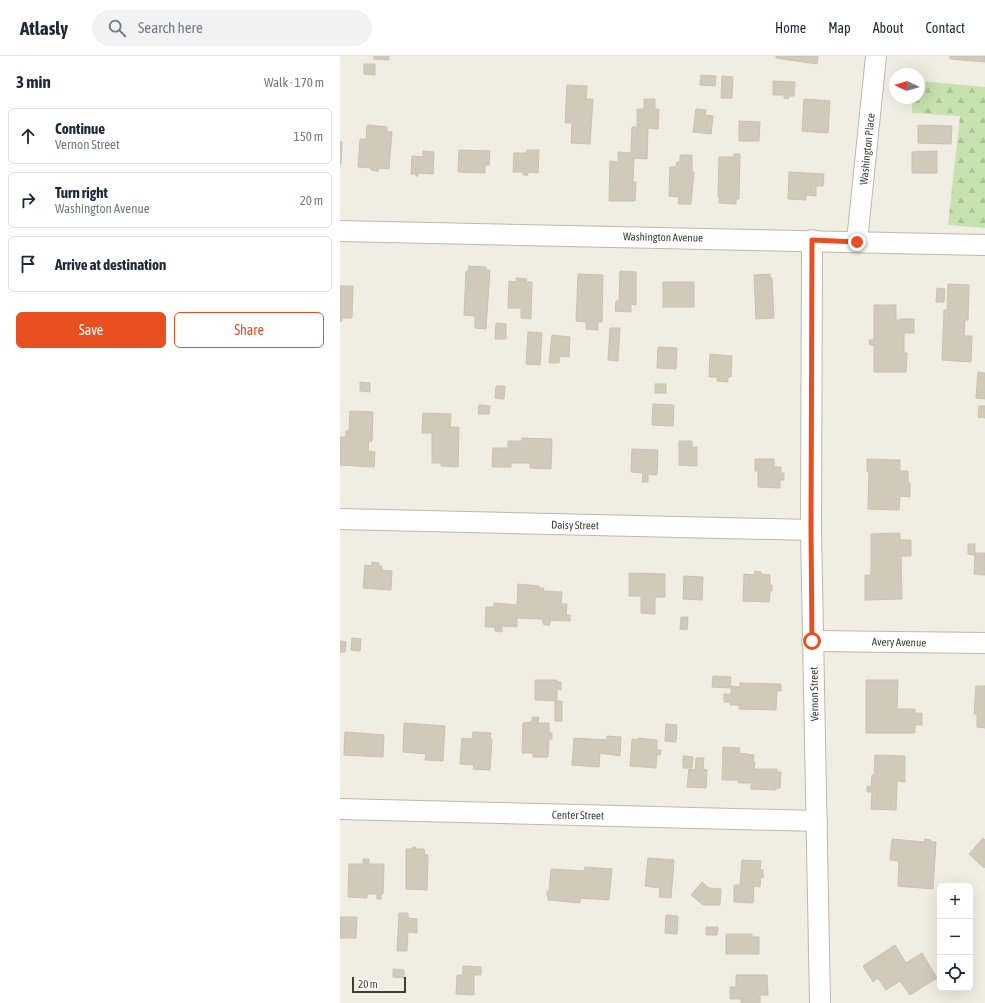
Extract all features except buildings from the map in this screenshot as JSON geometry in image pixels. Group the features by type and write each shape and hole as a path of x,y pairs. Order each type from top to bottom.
{"street":[{"name":"Washington Place","path":"857,242 876,56"},
{"name":"Washington Avenue","path":"340,231 812,240 985,245"},
{"name":"Vernon Street","path":"812,240 812,641 820,1003"},
{"name":"Daisy Street","path":"340,519 811,530"},
{"name":"Avery Avenue","path":"812,641 985,644"},
{"name":"Center Street","path":"340,809 817,821"}],"green space":[{"path":"925,82 985,87 985,228 948,225 960,116 912,113 912,104 925,104"}],"route":[{"path":"812,641 812,240 857,242"}]}
